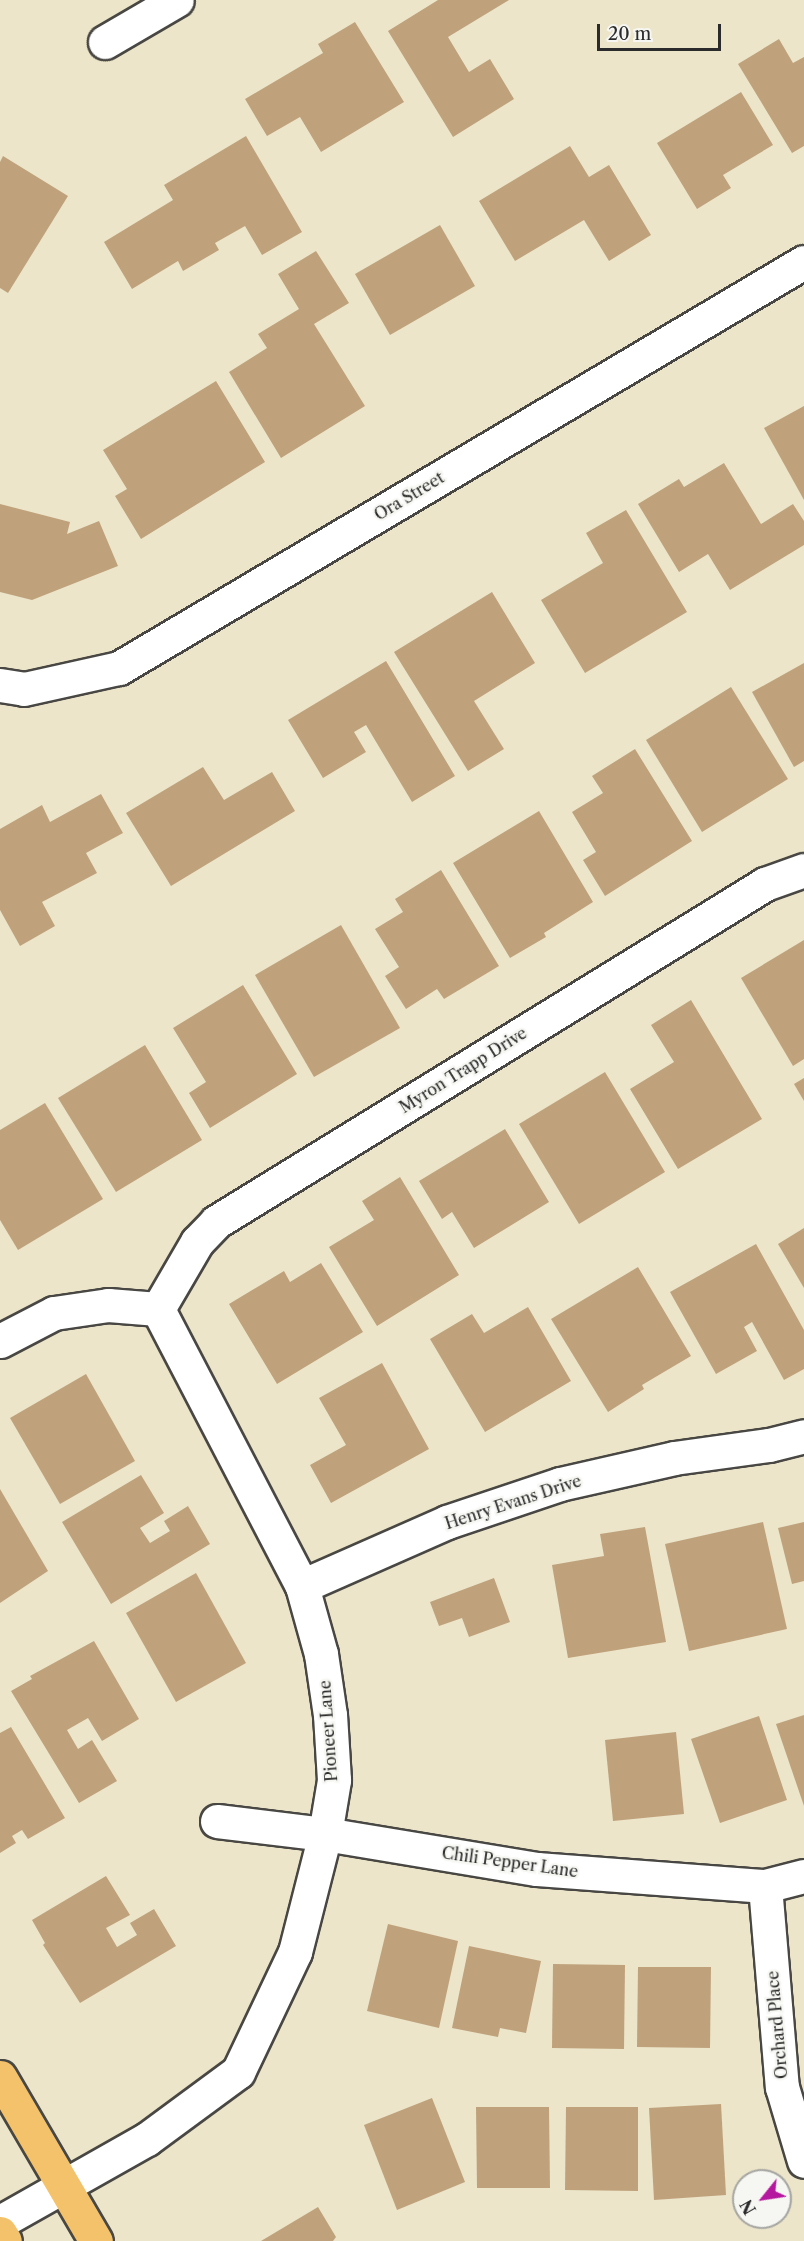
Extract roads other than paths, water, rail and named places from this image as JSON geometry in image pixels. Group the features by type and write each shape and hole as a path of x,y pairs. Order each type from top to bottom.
{"main road":[{"path":"0,2077 96,2241"},
{"path":"0,2233 5,2241"}],"street":[{"path":"105,42 177,0"},
{"name":"Ora Street","path":"0,686 24,689 119,668 804,262"},
{"name":"Myron Trapp Drive","path":"158,1309 197,1242 216,1222 765,884 804,870"},
{"path":"0,1341 54,1313 108,1305 158,1309"},
{"name":"Pioneer Lane","path":"0,2222 147,2139 238,2072 295,1952 325,1834 334,1780 330,1715 321,1654 302,1586 158,1309"},
{"name":"Henry Evans Drive","path":"302,1586 447,1522 560,1484 674,1458 769,1445 804,1436"},
{"name":"Chili Pepper Lane","path":"217,1821 325,1834 537,1869 765,1886 804,1876"},
{"name":"Orchard Place","path":"765,1886 782,2087 804,2161"}]}
